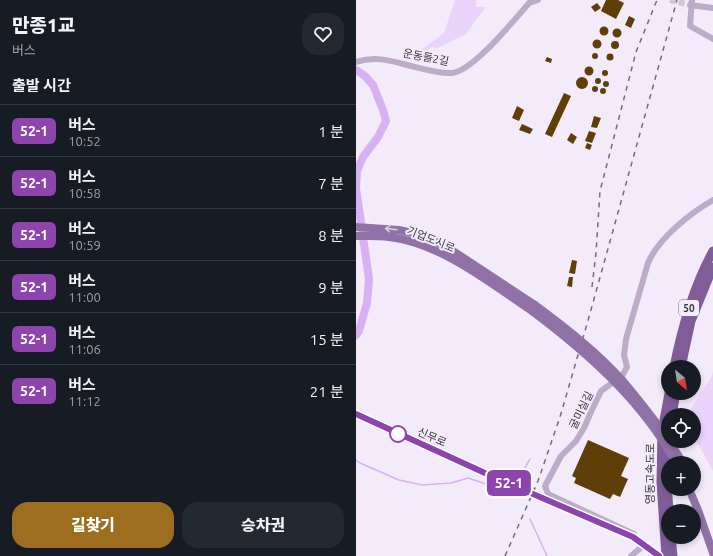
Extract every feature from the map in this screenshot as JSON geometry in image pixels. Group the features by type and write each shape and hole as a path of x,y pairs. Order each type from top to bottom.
{"highway":[{"name":"50","path":"676,360 685,319 705,265 713,251"},
{"name":"50","path":"683,360 691,321 713,267"},
{"name":"영동고속도로","path":"664,504 661,476 662,431 668,400"},
{"name":"영동고속도로","path":"669,448 667,482 669,504"},
{"name":"영동고속도로","path":"657,554 667,544"},
{"name":"영동고속도로","path":"670,544 673,556"}],"main road":[{"path":"356,222 370,227"},
{"path":"356,227 370,227"},
{"name":"기업도시로","path":"370,227 399,230 423,237 442,245 463,261"},
{"name":"기업도시로","path":"356,237 381,236 403,239 463,261"},
{"path":"463,261 563,326 617,375 644,406 661,429"},
{"path":"534,308 618,385 657,433 672,456"},
{"path":"692,496 701,516 713,553"},
{"path":"698,496 713,537"}],"street":[{"path":"530,2 538,0"},
{"name":"운동들2길","path":"356,62 380,59 442,72 452,73 458,71 466,67 480,56 530,2"},
{"path":"713,8 691,3 690,26 713,39"},
{"name":"굴미실길","path":"634,535 548,494 545,486 561,456 576,441 584,428 601,391 622,376 627,367 624,355 626,339 652,253 682,223 713,200"},
{"name":"신무로","path":"357,415 498,479 600,523 634,535"},
{"path":"634,535 644,545 657,554"},
{"path":"631,556 644,545"}],"shaded area":[{"path":"455,0 476,0 476,7 486,7 466,34 437,48 431,47 423,55 421,50 444,33"},
{"path":"713,370 713,471 700,448 701,408 691,408 697,400 701,400 701,393 712,376"}],"building":[{"path":"606,0 618,0 624,3 616,19 601,11"},
{"path":"597,3 601,8 595,12 591,7"},
{"path":"629,16 635,19 631,28 625,25"},
{"path":"602,27 606,27 608,31 606,35 602,35 600,33 600,29"},
{"path":"615,29 619,29 621,33 619,37 615,37 613,35 613,31"},
{"path":"595,40 599,40 601,44 599,48 595,48 593,46 593,42"},
{"path":"615,41 618,42 618,48 615,49 612,48 611,45 612,42"},
{"path":"595,53 598,56 595,59 592,56"},
{"path":"610,53 613,54 613,60 610,61 607,60 606,57 607,54"},
{"path":"547,57 552,59 551,63 545,61"},
{"path":"587,67 591,67 593,71 591,75 587,75 585,73 585,69"},
{"path":"605,70 608,73 605,76 602,73"},
{"path":"582,77 586,79 588,83 586,87 582,89 578,87 576,83 578,79"},
{"path":"598,78 601,81 598,84 595,81"},
{"path":"606,81 609,84 606,87 603,84"},
{"path":"595,86 598,89 595,92 592,89"},
{"path":"603,88 606,91 603,94 600,91"},
{"path":"564,93 571,96 552,137 545,134"},
{"path":"517,106 524,110 519,121 512,118"},
{"path":"594,116 601,118 597,128 591,127"},
{"path":"522,124 533,129 530,134 519,130"},
{"path":"589,131 596,133 592,143 585,141"},
{"path":"571,133 577,137 573,144 567,140"},
{"path":"587,143 592,145 590,150 585,148"},
{"path":"572,260 577,261 575,274 569,273"},
{"path":"569,277 573,277 572,287 567,286"},
{"path":"588,440 629,458 621,476 628,479 620,497 613,494 610,499 574,483 576,478 572,476"}],"waterway":[{"path":"356,70 365,76 373,85 386,121 378,137 363,157 357,171 356,188 369,279 367,303 359,331 356,335"},
{"path":"511,482 523,471 530,459"},
{"path":"356,460 399,480 422,485 451,483 468,478 495,487 507,486"},
{"path":"496,488 506,495"},
{"path":"530,519 547,556"}],"tunnel":[{"path":"670,0 690,5"}],"railway":[{"path":"592,287 600,191 636,52 657,0"},
{"path":"505,556 538,481 560,417 677,0"}],"bus line":[{"name":"52-1","path":"356,414 498,479 633,537 659,556"}]}
